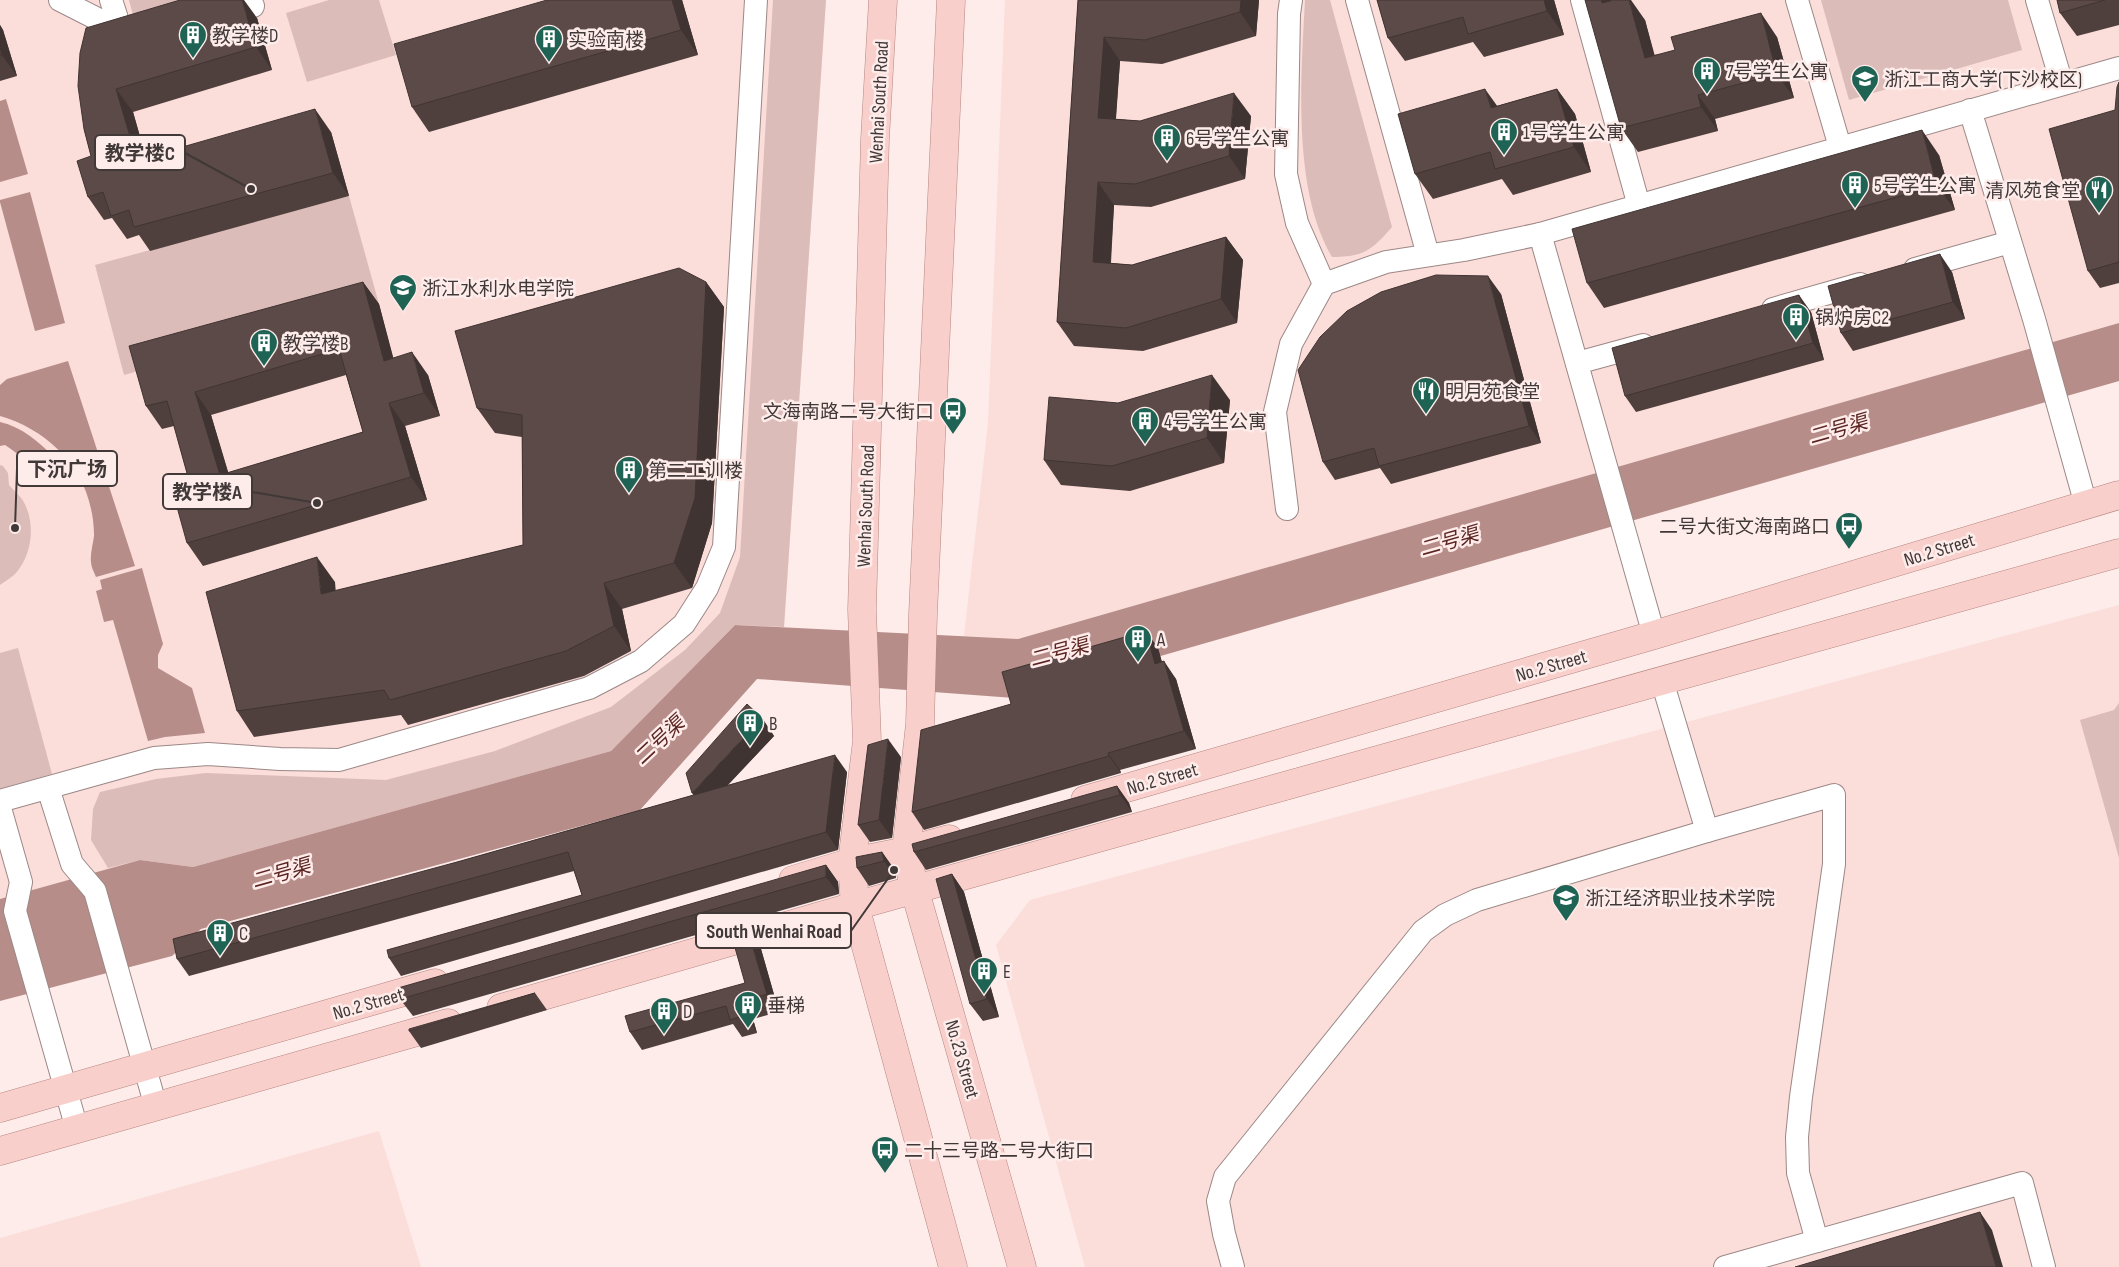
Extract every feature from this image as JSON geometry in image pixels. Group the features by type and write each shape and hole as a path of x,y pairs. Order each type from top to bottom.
{"main road":[{"name":"Wenhai South Road","path":"852,862 867,741 862,610 875,148 883,0"},
{"path":"906,851 920,724 923,614 951,0"},
{"name":"No.2 Street","path":"1060,807 1654,634 2119,495"},
{"path":"0,1151 855,906 915,891 2119,553"},
{"path":"766,887 852,862 906,851 974,832"},
{"name":"No.23 Street","path":"906,851 915,891 1022,1267"},
{"path":"852,862 855,906 953,1267"},
{"name":"No.2 Street","path":"0,1108 461,976"}],"street":[{"path":"60,0 129,28 111,0"},
{"path":"0,801 163,757 208,754 280,759 339,760 589,688 641,661 684,624 707,588 724,548 756,0"},
{"path":"1291,0 1289,14 1286,174 1297,223 1324,284"},
{"path":"1357,0 1428,256"},
{"path":"1582,0 1639,206"},
{"path":"1797,0 1840,147"},
{"path":"2037,0 2062,84"},
{"path":"1287,509 1275,412 1291,344 1324,284 1386,262 1428,256 1540,234 2119,68"},
{"path":"1970,110 2034,319 2086,505"},
{"path":"1540,234 1654,634"},
{"path":"1756,313 2010,242"},
{"path":"1576,363 1661,340"},
{"path":"1662,681 1707,830"},
{"path":"48,788 72,864 95,890 156,1107"},
{"path":"1233,1267 1218,1201 1225,1177 1423,931 1445,915 1477,900 1707,830 1834,794 1834,864 1797,1137 1798,1173 1817,1241"},
{"path":"0,808 21,882 15,911 77,1129"},
{"path":"1725,1267 2022,1184 2044,1267"}],"shaded area":[{"name":"浙江水利水电学院","path":"0,0 826,0 784,627 735,625 611,751 193,867 140,860 0,899"},
{"path":"129,0 217,0 136,26"},
{"path":"329,0 379,0 396,55 307,82 286,13"},
{"path":"773,0 826,0 784,627 735,625 611,751 193,867 140,860 108,868 91,840 93,809 100,792 156,779 206,773 386,780 495,751 611,707 685,650 720,613 740,557"},
{"path":"1005,0 2119,0 2119,323 1018,639 964,636 988,423"},
{"path":"1305,0 1330,0 1392,227 1373,247 1352,256 1332,257 1319,230 1310,199 1302,132 1301,97"},
{"path":"1821,0 2008,0 2022,50 1849,100"},
{"path":"349,196 379,304 124,375 95,265"},
{"path":"0,465 8,473 9,485 22,499 26,508 31,527 31,537 22,565 14,575 0,585"},
{"name":"浙江经济职业技术学院","path":"2119,605 2119,1267 1085,1267 996,945 1030,900"},
{"path":"18,648 52,774 0,789 0,653"},
{"path":"2119,703 2119,858 2080,720 2114,710"},
{"path":"379,1131 421,1267 0,1267 0,1238"}],"water":[{"path":"6,99 28,174 0,182 0,101"},
{"path":"30,192 65,323 35,331 0,202 0,200"},
{"name":"二号渠","path":"2119,323 2119,381 1014,698 757,679 640,810 201,929 172,956 0,1001 0,899 140,860 193,867 611,751 735,625 1018,639"},
{"path":"68,361 135,566 96,577 91,566 94,526 86,492 79,477 70,463 45,439 31,429 0,416 0,385 7,379"},
{"path":"0,422 23,431 54,457 32,461 5,445 0,446"},
{"path":"142,568 163,644 158,655 158,668 192,688 205,733 165,737 148,741 113,620 104,622 96,591 102,589 100,580"}],"building":[{"path":"180,0 242,0 256,47 116,89 137,160 315,109 333,173 134,227 129,210 111,216 103,192 88,197 77,161 91,156 84,129 78,86 80,53 86,28"},
{"path":"547,0 672,0 681,30 412,107 394,44"},
{"path":"1078,0 1241,0 1240,12 1145,40 1104,37 1098,118 1140,121 1234,93 1229,156 1135,184 1098,182 1093,262 1132,265 1226,237 1221,299 1126,328 1057,322"},
{"path":"1377,0 1544,0 1547,11 1468,34 1463,17 1388,38"},
{"path":"1585,0 1601,0 1602,3 1614,0 1629,0 1645,58 1675,50 1671,37 1761,13 1777,74 1698,95 1701,107 1621,128"},
{"path":"2057,0 2105,0 2060,13"},
{"name":"清风苑食堂","path":"2119,82 2119,262 2088,271 2049,129 2115,110"},
{"path":"1485,89 1491,108 1557,89 1574,147 1495,169 1490,152 1415,174 1398,114"},
{"path":"1922,130 1937,186 1587,283 1572,229"},
{"path":"1940,254 1953,302 1841,333 1828,286"},
{"name":"第二工训楼","path":"679,268 706,282 695,498 674,563 604,583 614,626 566,651 390,700 384,690 237,711 206,592 317,557 321,594 523,545 522,415 477,408 455,331"},
{"name":"明月苑食堂","path":"1436,275 1488,276 1529,426 1379,466 1374,448 1323,462 1298,370 1320,337 1347,311 1381,292"},
{"path":"363,282 384,361 412,352 424,393 389,403 411,477 187,543 172,489 190,484 167,401 146,406 129,346","holes":["339,349 363,432 220,475 195,392"]},
{"path":"1799,295 1813,343 1625,396 1612,348"},
{"path":"1212,375 1207,438 1112,466 1044,460 1049,397 1118,403"},
{"path":"1146,631 1155,664 1164,661 1184,731 1108,753 1109,756 912,812 921,730 1011,704 1002,672"},
{"path":"747,704 762,718 692,793 686,773"},
{"path":"888,739 879,820 858,825 868,745"},
{"path":"835,755 826,832 389,958 387,950 582,895 568,852 177,959 173,939 457,862"},
{"path":"1117,786 1120,795 914,852 912,844"},
{"path":"882,852 884,861 857,868 856,857"},
{"path":"826,865 826,877 400,999 398,988"},
{"path":"952,874 987,999 970,1004 936,879"},
{"path":"748,932 767,994 741,1002 745,1015 730,1020 726,1006 630,1032 625,1016 745,983 732,937"},
{"path":"535,993 409,1031 409,1029"},
{"path":"1980,1212 1996,1267 1795,1267"}],"place":[{"name":"教学楼D","path":"193,59"},
{"name":"实验南楼","path":"549,63"},
{"name":"7号学生公寓","path":"1707,95"},
{"name":"浙江工商大学(下沙校区)","path":"1865,103"},
{"name":"1号学生公寓","path":"1504,156"},
{"name":"6号学生公寓","path":"1167,162"},
{"name":"教学楼C","path":"251,189"},
{"name":"5号学生公寓","path":"1855,209"},
{"name":"清风苑食堂","path":"2099,214"},
{"name":"浙江水利水电学院","path":"403,312"},
{"name":"锅炉房C2","path":"1796,341"},
{"name":"教学楼B","path":"264,367"},
{"name":"明月苑食堂","path":"1426,415"},
{"name":"文海南路二号大街口","path":"953,435"},
{"name":"4号学生公寓","path":"1145,445"},
{"name":"第二工训楼","path":"629,494"},
{"name":"教学楼A","path":"317,503"},
{"name":"下沉广场","path":"15,528"},
{"name":"二号大街文海南路口","path":"1849,550"},
{"name":"A","path":"1138,663"},
{"name":"B","path":"750,747"},
{"name":"South Wenhai Road","path":"894,870"},
{"name":"浙江经济职业技术学院","path":"1566,922"},
{"name":"C","path":"220,957"},
{"name":"E","path":"984,995"},
{"name":"垂梯","path":"748,1029"},
{"name":"D","path":"664,1035"},
{"name":"二十三号路二号大街口","path":"885,1174"}]}
